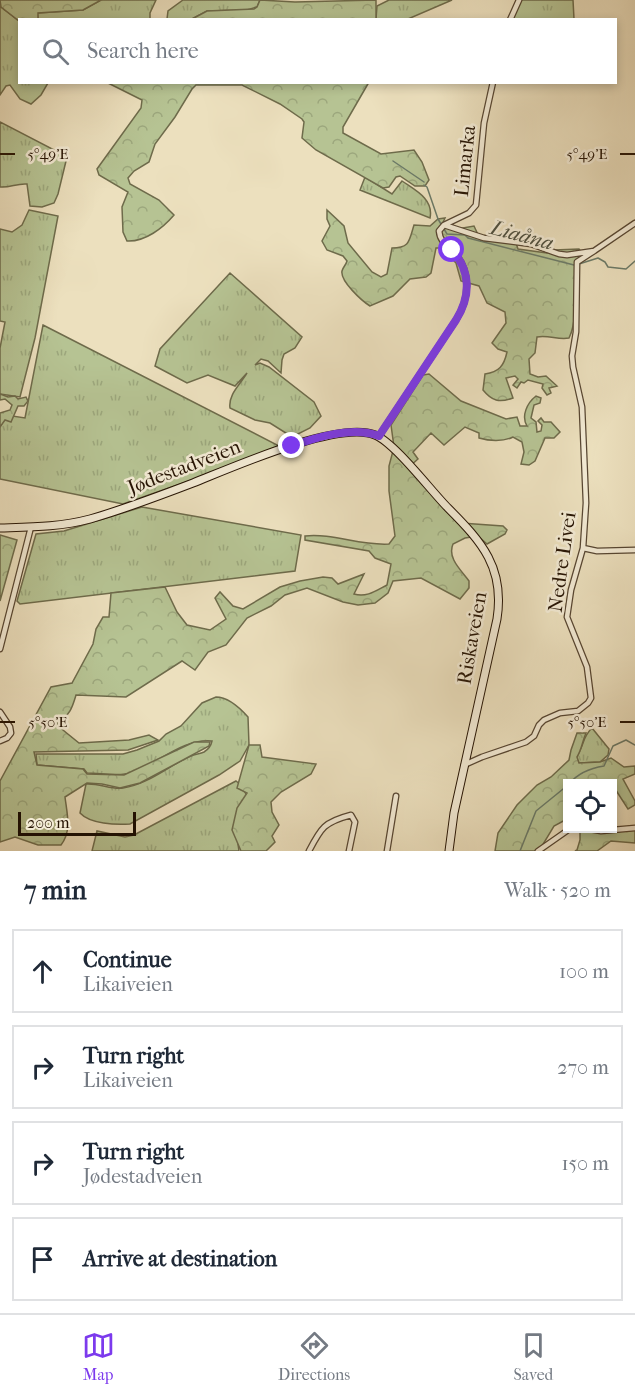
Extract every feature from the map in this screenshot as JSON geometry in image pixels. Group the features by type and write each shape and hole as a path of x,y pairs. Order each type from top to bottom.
{"main road":[{"name":"Jødestadveien","path":"0,528 63,525 111,512 299,443 350,433 368,433 379,436"},
{"name":"Riskaveien","path":"379,436 395,450 478,541 491,561 496,576 499,596 497,619 452,821 449,851"}],"street":[{"path":"511,18 519,0"},
{"name":"Limarka","path":"444,225 469,213 476,205 484,123 493,84"},
{"path":"379,436 465,304 468,286 466,278 458,257 440,239 439,231 444,225 484,238 531,244 559,254 594,251 635,223"},
{"name":"Nedre Livei","path":"464,765 526,742 534,736 544,720 560,713 578,711 590,699 587,667 567,617 571,590 583,548 586,490 582,407 572,355 576,332 577,262 594,251"},
{"path":"0,649 31,527"},
{"path":"583,548 597,551 635,549"},
{"path":"0,712 11,733 0,741"},
{"path":"387,851 396,796"},
{"path":"309,851 319,830 351,815 356,822 349,851"},
{"path":"617,830 635,828"},
{"path":"538,851 564,833"}],"green space":[{"path":"0,0 101,0 83,10 38,13 38,18 18,18 18,20 1,7"},
{"path":"101,0 156,0 150,18 38,18 37,13 83,10"},
{"path":"183,0 260,0 257,7 247,10 207,11 194,18 167,18 168,11"},
{"path":"260,0 295,2 376,0 376,18 194,18 207,11 257,7"},
{"path":"389,0 452,0 410,18 376,18 377,6"},
{"path":"519,0 573,0 574,18 511,18"},
{"path":"0,6 18,20 18,84 47,84 41,95 31,104 20,99 10,85 6,86 0,95"},
{"path":"110,84 368,84 343,127 343,133 381,154 414,150 429,180 425,186 415,186 400,176 396,177 389,187 383,188 316,150 302,138 304,122 302,119 280,104 242,85 196,85 155,144 149,162 134,171 128,178 130,184 159,200 174,215 153,233 134,241 127,241 123,232 122,207 128,192 99,175 97,169 141,108 142,100"},
{"path":"0,122 62,154 66,161 54,203 42,207 30,206 27,184 0,187"},
{"path":"365,177 392,194 402,181 426,200 429,205 430,218 360,190"},
{"path":"29,210 58,216 35,338 20,397 0,394 0,348 5,322 0,321 0,229 12,232 22,225"},
{"path":"327,210 344,226 348,243 372,272 381,277 387,274 392,248 402,247 408,243 414,225 430,226 438,219 445,218 441,227 457,229 474,226 481,241 487,241 493,236 503,234 514,237 518,249 547,253 554,250 579,249 582,253 575,265 575,313 569,338 537,337 535,353 529,359 530,374 538,377 546,376 557,386 549,388 551,393 547,395 542,388 543,384 528,380 521,382 517,388 513,385 518,379 515,376 506,378 513,398 496,400 483,390 485,374 497,370 506,357 507,352 498,349 492,343 506,323 505,312 487,303 479,286 461,281 456,263 441,248 436,248 431,273 426,277 410,279 393,296 370,306 366,303 344,280 342,271 347,261 343,256 327,250 322,241 330,226"},
{"path":"230,273 302,337 295,348 284,354 281,373 268,361 261,359 255,365 260,363 269,367 314,402 321,416 310,428 294,436 270,423 255,420 230,408 231,398 247,373 235,386 208,375 187,383 155,366 160,349"},
{"path":"43,325 283,448 123,504 0,479 0,427 6,415 25,418"},
{"path":"429,374 461,401 506,419 517,417 520,426 527,426 525,414 530,402 536,396 541,398 540,403 534,405 531,418 536,422 537,432 541,431 542,425 538,421 541,418 544,422 551,422 560,432 554,438 545,438 535,461 529,465 521,464 524,452 522,442 513,437 505,440 479,438 479,433 465,427 444,445 431,433 413,452 418,459 408,468 461,523 503,526 507,530 505,534 487,544 478,536 465,538 453,544 453,559 469,581 469,588 460,599 421,578 393,581 388,593 375,603 358,605 343,602 307,588 285,595 271,606 247,618 226,645 208,652 195,670 182,661 126,697 76,695 68,713 58,720 58,726 79,743 129,740 149,735 158,740 128,750 34,752 37,765 83,769 87,774 124,775 194,742 210,742 209,746 140,783 120,788 87,783 65,797 68,828 61,845 38,845 15,837 0,842 0,781 51,687 72,683 93,644 96,629 103,617 109,617 111,593 165,587 177,612 187,625 210,630 226,619 215,598 220,592 233,606 243,609 280,587 323,577 332,578 338,584 364,574 354,594 359,595 372,593 387,585 391,564 375,558 369,551 305,540 305,536 326,536 389,544 395,536 389,491 389,466 394,447 391,425 423,375"},
{"path":"0,394 8,397 15,396 18,399 26,397 28,401 24,406 18,406 11,422 5,420 0,427 0,413 10,410 12,405 5,399 0,400"},
{"path":"142,507 301,535 295,571 20,604 17,601 36,534 64,531"},
{"path":"0,535 17,540 0,601"},
{"path":"216,697 229,701 248,717 249,745 240,761 130,824 97,822 84,817 80,813 86,784 119,788 132,786 150,779 191,756 204,752 210,747 212,741 189,744 136,771 125,774 87,773 84,769 37,765 36,754 123,754 137,750 159,741 166,734 181,726 202,703"},
{"path":"592,728 609,749 608,755 600,762 579,763 576,757 586,735"},
{"path":"577,733 586,733 577,757 579,763 600,762 611,758 624,767 635,766 635,774 623,779 635,805 628,809 617,792 617,779 563,779 563,821 554,826 539,851 495,851 498,833 517,805 537,785 551,777 569,760"},
{"path":"249,745 260,745 262,757 316,764 311,774 281,792 271,802 272,812 279,825 272,836 275,842 266,851 241,851 232,830 237,808 247,793 237,788"},
{"path":"236,781 247,796 238,844 239,851 92,851 97,831 125,837 134,835"},
{"path":"635,830 635,843 611,841 597,851 575,851 580,840 580,833 617,833"}],"waterway":[{"name":"Liaåna","path":"393,161 424,182"},
{"name":"Liaåna","path":"424,185 427,187 438,219 447,234 465,235 468,238 574,265"},
{"name":"Liaåna","path":"579,264 598,258 608,267 626,269 635,261"},
{"path":"574,779 594,768 604,766 613,746 626,740 635,745"},
{"path":"520,851 536,811 563,789"}],"route":[{"path":"292,446 350,433 371,433 379,436 465,304 468,286 460,261 452,250"}]}
